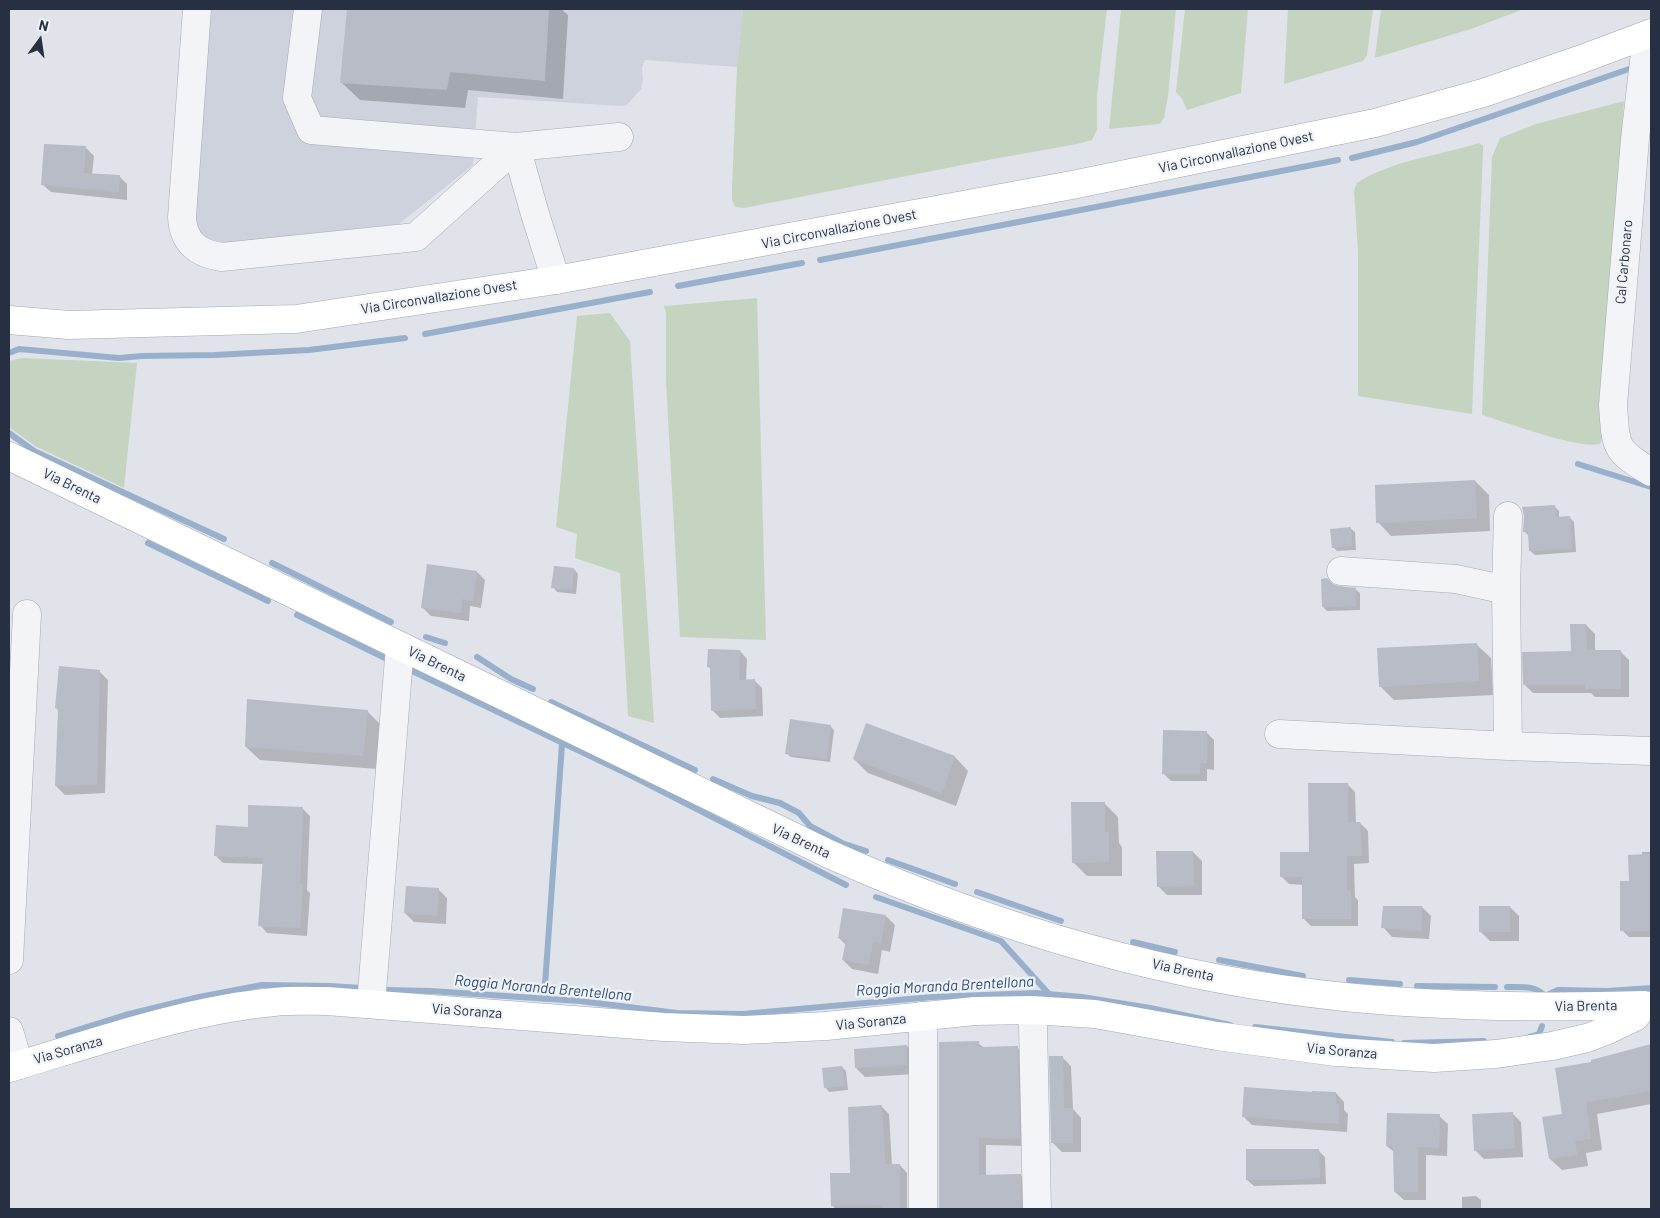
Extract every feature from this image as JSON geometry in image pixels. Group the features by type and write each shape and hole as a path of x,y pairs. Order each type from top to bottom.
{"main road":[{"name":"Via Circonvallazione Ovest","path":"9,320 69,325 296,319 556,280 1072,185 1374,123 1484,93 1649,34"},
{"path":"9,338 24,333 69,325"},
{"name":"Via Brenta","path":"10,456 837,858 934,897 1014,926 1192,973 1270,987 1345,997 1445,1005 1536,1008 1647,1005"},
{"name":"Via Soranza","path":"14,1066 175,1020 225,1008 275,1001 327,1001 664,1028 744,1030 826,1026 974,1011 1031,1010 1094,1014 1217,1036 1336,1052 1434,1058 1496,1054 1552,1046 1587,1038 1635,1017 1647,1005"}],"street":[{"path":"197,9 182,228 197,249 208,255 234,257 416,237 516,147"},
{"path":"308,9 297,98 311,130 516,147 619,137"},
{"name":"Cal Carbonaro","path":"1649,34 1634,148 1613,405 1617,443 1620,450 1651,472"},
{"path":"516,147 534,214 556,280"},
{"path":"1508,516 1506,590 1508,746"},
{"path":"1341,571 1456,580 1506,590"},
{"path":"9,960 27,614"},
{"path":"371,1004 400,646"},
{"path":"1279,734 1508,746 1651,751"},
{"path":"1031,1010 1033,1026 1037,1209"},
{"name":"Via Soranza","path":"922,1016 923,1209"},
{"name":"Via Soranza","path":"9,1031 14,1066"}],"shaded area":[{"path":"209,9 743,9 737,67 645,60 642,67 643,80 641,89 627,105 478,97 473,165 399,224 225,243 203,236 197,228 191,212"}],"green space":[{"path":"743,9 1107,9 1097,95 1097,130 1092,140 1077,144 744,208 735,207 732,200 732,188 737,67"},
{"path":"1121,9 1176,9 1168,96 1164,118 1160,124 1109,129"},
{"path":"1185,9 1248,9 1241,93 1187,110 1176,92"},
{"path":"1288,9 1373,9 1367,55 1363,61 1284,84"},
{"path":"1381,9 1524,9 1471,29 1375,57"},
{"path":"1624,101 1611,282 1599,399 1602,438 1600,444 1589,445 1559,439 1482,415 1492,157 1500,138 1536,124"},
{"path":"1479,143 1483,146 1483,151 1472,414 1358,396 1358,252 1354,190 1357,183 1384,169"},
{"path":"757,298 766,640 680,637 666,381 666,313 664,306"},
{"path":"610,313 630,341 654,723 628,716 620,573 575,558 577,534 556,527 577,316"},
{"path":"22,358 137,363 124,488 35,446 9,427 9,361"}],"building":[{"path":"347,9 549,9 545,81 450,72 447,90 340,83"},
{"path":"44,144 86,146 84,173 120,175 119,192 41,185"},
{"path":"1475,480 1477,518 1376,523 1375,485"},
{"path":"1555,505 1556,517 1570,516 1572,549 1529,551 1528,532 1523,532 1524,516 1522,507"},
{"path":"1351,527 1352,546 1332,548 1330,529"},
{"path":"427,564 477,571 473,601 462,599 461,613 421,608"},
{"path":"554,566 574,568 572,590 551,588"},
{"path":"1327,578 1333,584 1356,588 1356,606 1322,607 1321,579"},
{"path":"1570,624 1586,624 1587,650 1621,650 1621,689 1585,689 1585,685 1523,685 1522,652 1571,651"},
{"path":"1477,643 1479,681 1379,687 1377,648"},
{"path":"708,649 740,650 739,680 755,679 756,709 711,711 710,667 707,667"},
{"path":"59,666 100,670 97,785 55,786 58,709 55,708"},
{"path":"247,699 368,710 363,756 245,747"},
{"path":"790,719 831,725 827,759 785,754"},
{"path":"866,723 955,756 942,793 853,759"},
{"path":"1163,730 1207,731 1207,763 1200,763 1200,774 1162,774"},
{"path":"1308,783 1348,783 1348,822 1360,822 1362,856 1347,856 1347,891 1351,891 1351,919 1302,919 1302,877 1280,877 1280,852 1309,852"},
{"path":"1071,802 1105,802 1105,832 1109,832 1109,862 1072,863"},
{"path":"248,805 303,807 300,884 303,884 300,928 258,926 263,858 214,856 216,825 248,827"},
{"path":"1156,851 1193,851 1194,886 1157,887"},
{"path":"1651,854 1651,931 1620,931 1620,881 1629,881 1628,855"},
{"path":"406,886 439,888 437,916 404,913"},
{"path":"1383,906 1422,906 1421,931 1381,928"},
{"path":"1479,906 1510,906 1510,932 1479,932"},
{"path":"843,908 886,915 881,943 873,942 869,965 842,960 846,940 838,938"},
{"path":"979,1041 979,1047 1018,1046 1020,1139 979,1138 979,1175 1021,1174 1021,1209 939,1209 939,1042"},
{"path":"1651,1044 1651,1091 1586,1102 1591,1139 1575,1141 1577,1155 1549,1159 1542,1117 1562,1114 1555,1068 1591,1062 1591,1060"},
{"path":"907,1045 907,1065 855,1068 854,1049"},
{"path":"1049,1056 1063,1056 1064,1108 1073,1108 1073,1143 1051,1143"},
{"path":"842,1066 845,1086 824,1088 822,1068"},
{"path":"1244,1087 1336,1092 1336,1104 1339,1104 1339,1124 1242,1117"},
{"path":"882,1105 885,1164 900,1164 900,1209 882,1209 882,1205 831,1206 830,1173 850,1173 848,1107"},
{"path":"1513,1112 1515,1148 1474,1151 1472,1114"},
{"path":"1387,1113 1440,1114 1439,1148 1418,1147 1418,1192 1394,1192 1393,1146 1386,1146"},
{"path":"1246,1149 1319,1149 1320,1178 1246,1180"}],"waterway":[{"path":"1352,158 1417,142 1632,68"},
{"path":"820,260 1338,160"},
{"path":"678,286 802,263"},
{"path":"425,334 650,292"},
{"path":"9,353 19,349 119,358 215,355 309,350 405,338"},
{"path":"9,433 34,451 224,539"},
{"path":"1578,464 1651,487"},
{"path":"148,543 268,601"},
{"path":"272,563 391,622"},
{"path":"297,615 385,658"},
{"path":"426,637 445,643"},
{"path":"477,657 511,679 533,689"},
{"path":"408,669 632,776 846,885"},
{"path":"551,702 695,770"},
{"path":"544,999 562,744"},
{"path":"713,779 752,796 780,803 799,813 810,826 842,843 866,851"},
{"path":"888,860 955,884"},
{"path":"977,892 1061,921"},
{"path":"876,897 1001,941 1049,994"},
{"path":"1133,942 1175,952"},
{"path":"1219,960 1303,976"},
{"path":"1349,980 1400,984"},
{"path":"58,1036 125,1015 199,997 262,985 361,988"},
{"path":"1417,986 1495,987"},
{"name":"Roggia Moranda Brentellona","path":"1507,987 1533,988 1545,996 1558,990 1608,991 1651,988"},
{"name":"Roggia Moranda Brentellona","path":"385,990 431,991 580,1001 677,1013 743,1014 932,997 1036,993 1082,997 1150,1008 1230,1025"},
{"name":"Roggia Moranda Brentellona","path":"1529,1037 1539,1034 1542,1026"},
{"name":"Roggia Moranda Brentellona","path":"1255,1027 1392,1042"},
{"name":"Roggia Moranda Brentellona","path":"1404,1043 1484,1041"}]}
